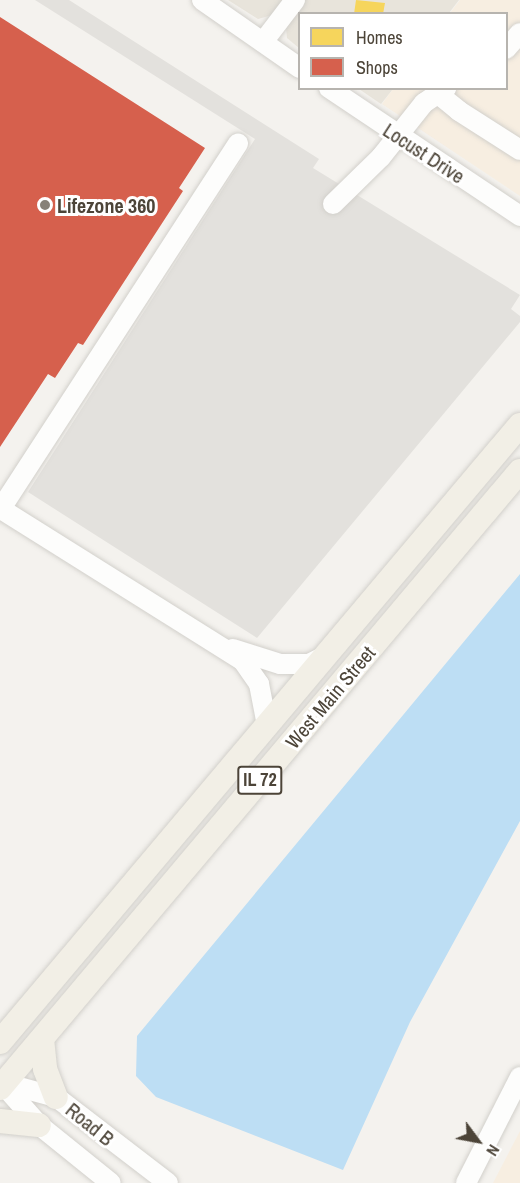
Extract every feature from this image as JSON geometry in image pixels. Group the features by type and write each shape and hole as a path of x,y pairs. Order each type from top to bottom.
{"main road":[{"name":"West Main Street","path":"0,1042 520,425"},
{"name":"West Main Street","path":"1,1084 42,1039 520,471"},
{"path":"42,1039 45,1069 56,1097"},
{"path":"0,1121 39,1125"}],"street":[{"path":"202,0 298,67"},
{"path":"263,42 295,0"},
{"path":"508,48 520,33"},
{"name":"Locust Drive","path":"332,90 398,137 520,216"},
{"path":"333,204 442,91 459,111 520,150"},
{"path":"238,144 0,510 219,643 243,661 259,684 267,725"},
{"path":"219,643 280,664 309,664 325,656"},
{"path":"466,1183 520,1077"},
{"name":"Road B","path":"1,1084 56,1097 168,1183"},
{"name":"Road B","path":"1,1084 39,1125 111,1183"}],"shaded area":[{"path":"35,0 69,0 319,159 313,168 520,295 511,309 520,316 520,322 257,638 28,492 255,139"},
{"path":"228,0 284,0 272,15 258,19"},
{"path":"304,0 459,0 450,12 298,12 298,47 287,38 286,28"},
{"path":"460,0 520,0 520,196 382,104 392,90 508,90 508,12 451,12"},
{"path":"360,90 392,90 381,104"},
{"path":"520,1131 520,1183 493,1183"}],"water":[{"path":"520,574 520,821 410,1022 343,1170 156,1097 136,1076 137,1036"}],"building: Homes":[{"path":"356,0 385,3 383,12 354,12"}],"building: Shops":[{"path":"0,17 205,148 179,188 183,191 83,345 78,343 55,378 48,374 0,447"}],"place":[{"name":"Lifezone 360","path":"45,205"}]}
